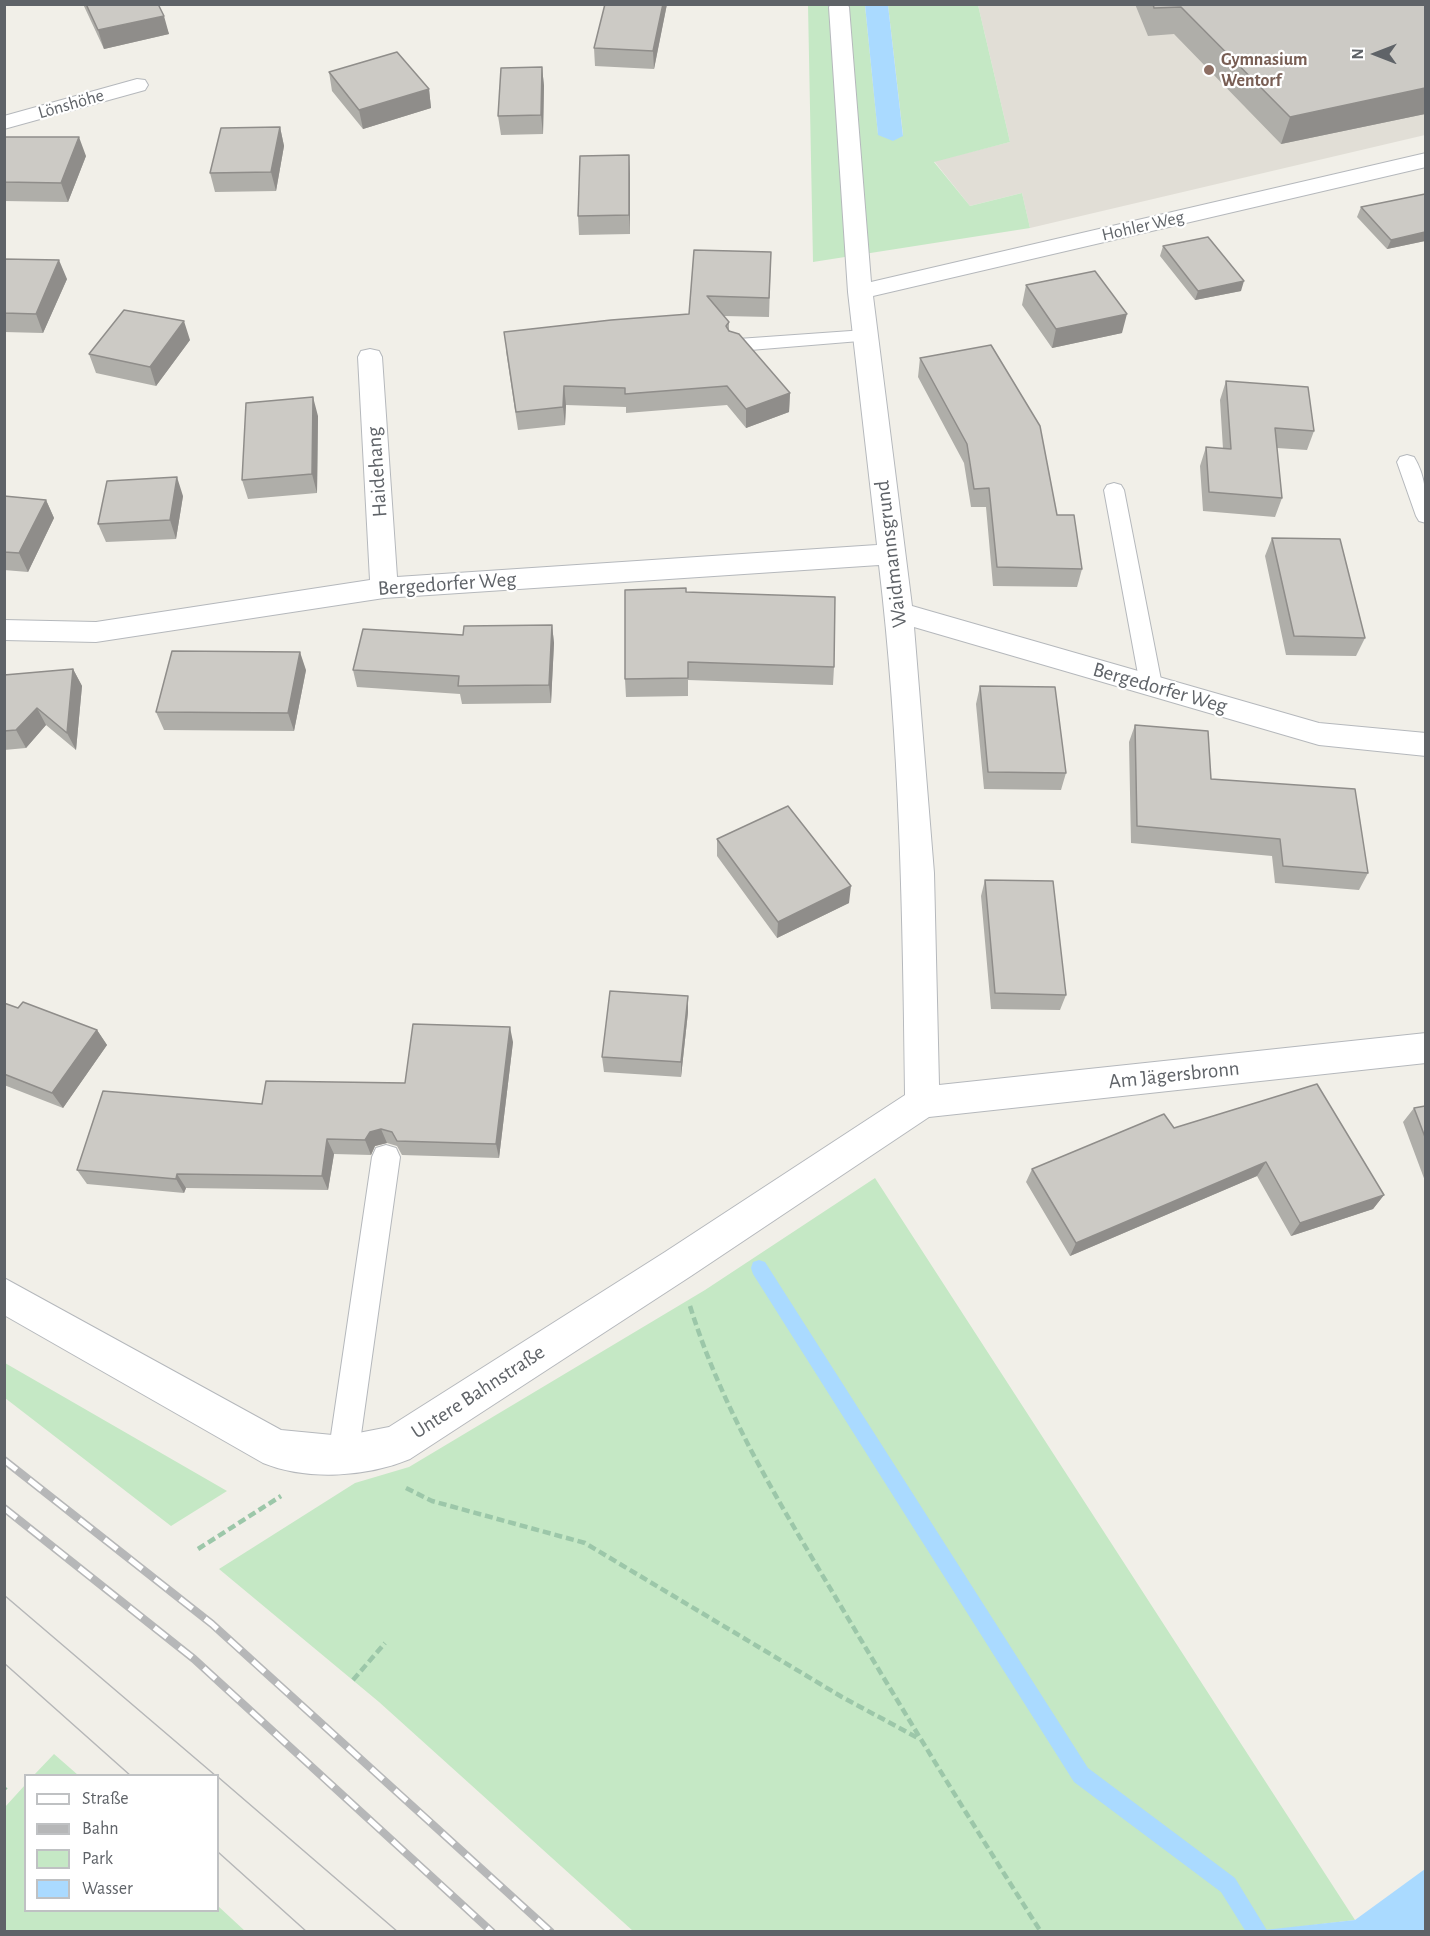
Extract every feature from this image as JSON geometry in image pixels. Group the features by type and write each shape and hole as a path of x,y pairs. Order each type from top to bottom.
{"street":[{"name":"Waidmannsgrund","path":"838,7 860,292 898,612 918,873 922,1102"},
{"name":"Lönshöhe","path":"4,123 137,85"},
{"name":"Hohler Weg","path":"860,292 1425,160"},
{"name":"Haidehang","path":"370,357 384,588"},
{"name":"Bergedorfer Weg","path":"4,630 96,632 384,588 892,554"},
{"name":"Bergedorfer Weg","path":"898,612 1319,734 1425,745"},
{"name":"Am Jägersbronn","path":"922,1102 1425,1048"},
{"name":"Untere Bahnstraße","path":"4,1295 277,1449 343,1456 396,1445 678,1264 922,1102"}],"lane":[{"path":"738,345 865,336"},
{"path":"1407,462 1425,516"},
{"path":"1114,490 1151,685"},
{"path":"343,1456 386,1157"}],"path":[{"path":"678,1264 700,1345 759,1468 918,1738 1041,1932"},
{"path":"402,1486 432,1501 585,1543 842,1697 918,1738"},
{"path":"198,1549 285,1493"},
{"path":"353,1680 385,1643"}],"shaded area":[{"name":"Gymnasium Wentorf","path":"978,5 1425,5 1425,135 1030,228 1022,193 970,206 934,161 1010,142"}],"green space":[{"path":"808,5 865,5 878,134 903,135 888,5 978,5 1010,142 934,162 970,206 1022,193 1030,228 813,262"},
{"path":"875,1178 1355,1920 1255,1932 633,1931 379,1702 219,1569 355,1483 409,1467 705,1290"},
{"path":"5,1363 227,1491 171,1526 5,1398"},
{"path":"54,1754 77,1774 35,1774"},
{"path":"24,1786 24,1912 219,1912 219,1907 245,1931 5,1931 5,1807"}],"water":[{"path":"865,5 888,5 903,136 893,141 878,135"},
{"path":"1425,1869 1425,1931 1255,1931 1355,1920"}],"building":[{"path":"86,4 158,4 164,16 98,30"},
{"path":"605,4 663,4 653,51 594,48"},
{"name":"Gymnasium Wentorf","path":"1153,4 1425,4 1425,88 1290,117 1181,7 1154,8"},
{"path":"397,52 429,89 359,110 329,72"},
{"path":"542,67 541,115 498,116 501,68"},
{"path":"280,127 271,172 210,173 221,128"},
{"path":"4,137 79,137 61,183 4,182"},
{"path":"629,155 629,215 578,216 580,156"},
{"path":"1425,194 1425,232 1391,240 1361,207"},
{"path":"1208,237 1244,281 1198,291 1163,246"},
{"path":"694,250 771,252 769,298 707,296 729,322 726,326 729,331 739,334 790,393 746,409 727,386 625,394 625,388 564,386 563,407 516,412 504,332 689,314"},
{"path":"4,259 59,260 36,314 4,313"},
{"path":"1095,271 1127,314 1056,329 1026,285"},
{"path":"124,310 184,321 150,367 89,354"},
{"path":"991,345 1040,426 1057,515 1074,515 1082,569 997,567 989,488 974,489 967,444 920,358"},
{"path":"1226,381 1308,387 1314,431 1275,428 1282,498 1209,492 1206,447 1231,449"},
{"path":"313,397 312,474 242,480 246,403"},
{"path":"177,477 170,520 98,524 107,481"},
{"path":"4,496 46,500 19,553 4,552"},
{"path":"1272,538 1340,539 1365,638 1294,636"},
{"path":"686,588 686,592 835,597 834,667 688,662 688,678 625,679 625,590"},
{"path":"552,625 549,685 458,686 459,676 353,670 363,629 463,635 464,626"},
{"path":"172,651 300,652 288,713 156,712"},
{"path":"73,669 67,733 37,708 16,730 4,731 4,675"},
{"path":"980,686 1055,687 1066,773 988,772"},
{"path":"1135,725 1208,731 1211,779 1355,789 1368,873 1283,866 1280,839 1137,826"},
{"path":"788,806 851,886 778,922 717,839"},
{"path":"985,880 1053,881 1066,995 995,993"},
{"path":"610,991 688,996 681,1062 602,1057"},
{"path":"23,1002 97,1030 52,1093 4,1074 4,1003 18,1008"},
{"path":"413,1024 510,1027 496,1144 397,1141 392,1132 381,1129 370,1132 365,1140 327,1139 322,1176 177,1174 176,1179 77,1170 103,1091 262,1104 266,1081 405,1083"},
{"path":"1317,1084 1384,1195 1300,1223 1266,1162 1076,1243 1032,1169 1164,1114 1174,1128"},
{"path":"1425,1106 1425,1137 1414,1108"}],"waterway":[{"path":"759,1268 1081,1775 1228,1885 1258,1932"}],"tram line":[{"path":"4,1595 214,1774"},
{"path":"4,1663 129,1774"},
{"path":"219,1778 398,1932"},
{"path":"219,1853 307,1932"}],"railway":[{"path":"4,1460 212,1624 551,1932"},
{"path":"4,1508 194,1659 492,1932"}],"place":[{"name":"Gymnasium Wentorf","path":"1209,70"}]}
